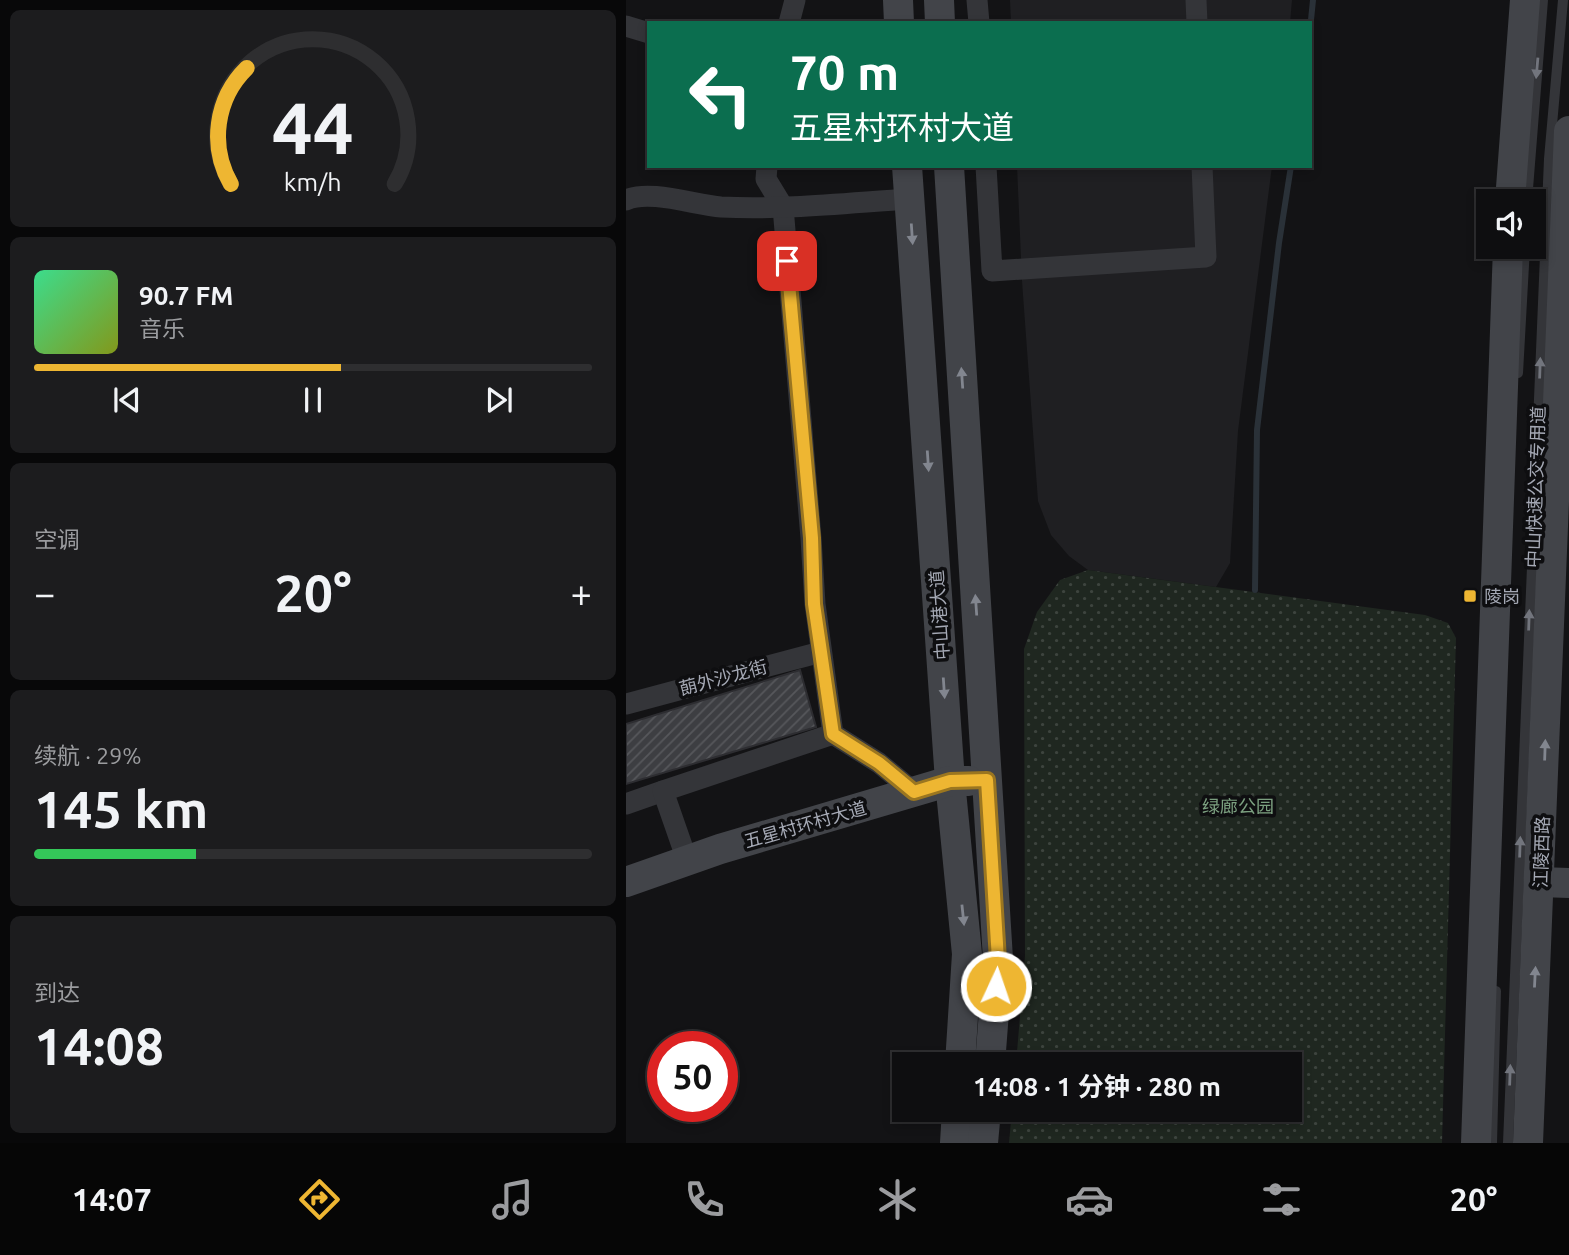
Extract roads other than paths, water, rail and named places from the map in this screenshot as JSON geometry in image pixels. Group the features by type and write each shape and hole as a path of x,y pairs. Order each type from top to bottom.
{"main road":[{"path":"898,0 899,21"},
{"path":"939,0 940,21"},
{"path":"1511,189 1525,0"},
{"name":"江陵西路","path":"1528,1143 1554,882 1552,560 1568,150"},
{"name":"中山港大道","path":"907,168 950,781 967,954 961,1052"},
{"path":"949,168 998,960 991,1052"},
{"path":"1476,1143 1508,259"},
{"name":"五星村环村大道","path":"626,882 687,860 950,781 987,780"},
{"path":"955,1143 956,1122"},
{"path":"983,1143 985,1122"}],"street":[{"path":"790,21 795,0"},
{"path":"979,21 977,0 998,0"},
{"path":"1196,0 1197,21"},
{"path":"626,26 647,32"},
{"path":"767,168 767,179 783,207 812,538 814,604 833,734 879,763 914,792"},
{"path":"986,168 992,271 1206,257 1202,168"},
{"path":"626,200 645,196 720,207 783,207 909,199"},
{"name":"蓢外沙龙街","path":"626,704 821,652"},
{"path":"626,804 833,734"},
{"path":"663,791 687,860"}],"lane":[{"path":"1528,189 1543,0"},
{"name":"中山快速公交专用道","path":"1508,1143 1549,159 1563,0"},
{"name":"中山快速公交专用道","path":"1518,384 1524,259"},
{"name":"中山快速公交专用道","path":"1503,732 1509,549"},
{"path":"1492,1143 1496,983"}],"waterway":[{"path":"1311,21 1313,0"},
{"path":"1255,590 1257,430 1291,168"}],"place":[{"name":"陵岗","path":"1470,596"}],"park label":[{"name":"绿廊公园","path":"1238,806"}]}
